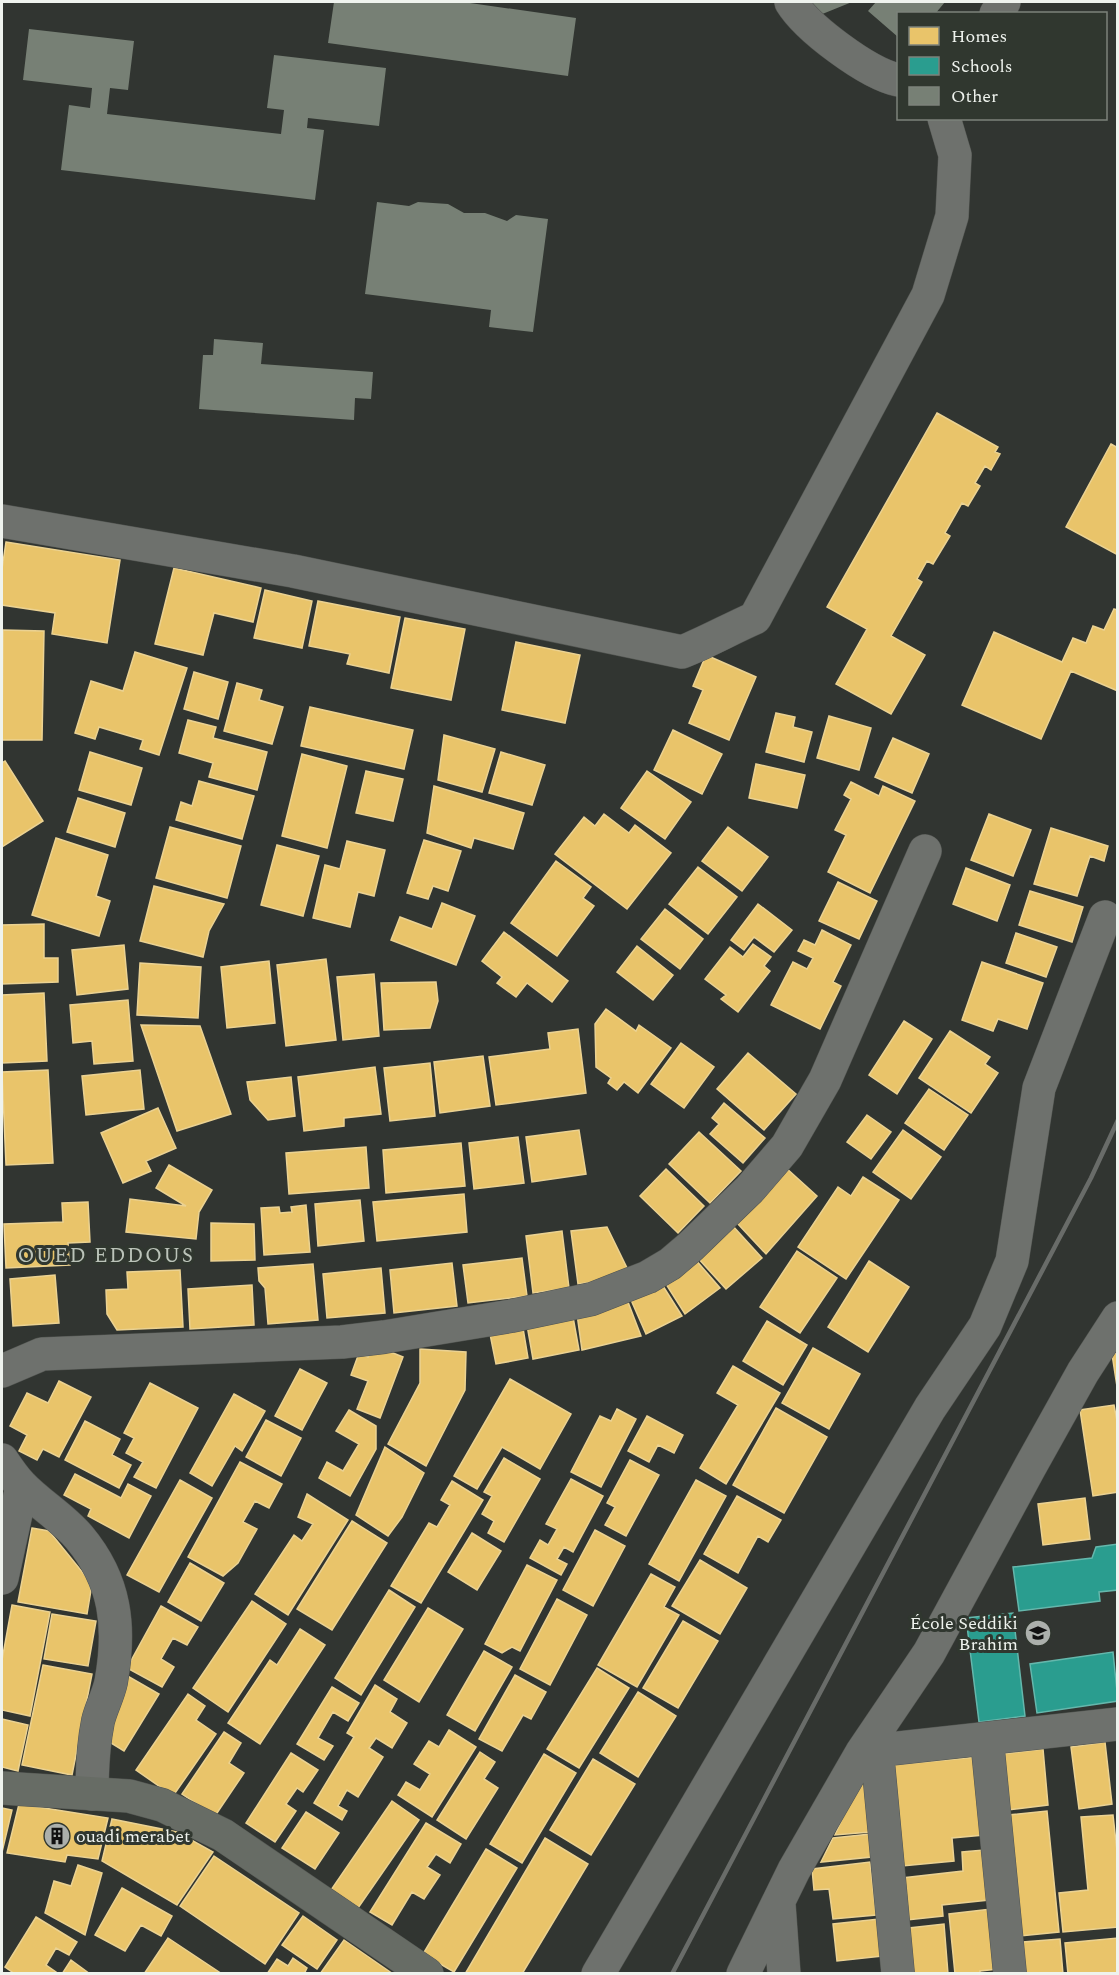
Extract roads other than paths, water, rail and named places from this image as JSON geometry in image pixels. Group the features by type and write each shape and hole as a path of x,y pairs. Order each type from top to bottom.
{"main road":[{"path":"2,1788 129,1796 162,1805 223,1835 427,1974"}],"street":[{"path":"791,2 800,16 824,38 868,66 897,80"},
{"path":"2,521 305,573 682,652 698,646 711,637 755,618 928,295 952,216 955,155 945,120"},
{"path":"2,1371 42,1354 342,1342 446,1328 592,1299 622,1289 655,1273 690,1247 750,1189 787,1146 825,1080 925,851"},
{"path":"598,1974 924,1418 984,1326 1012,1261 1039,1088 1105,917"},
{"path":"743,1974 794,1870 929,1653 1040,1448 1118,1318"},
{"path":"2,1460 22,1486 56,1514 79,1537 98,1563 113,1599 116,1636 110,1683 98,1720 92,1761 92,1794"},
{"path":"2,1578 22,1486"},
{"path":"869,1751 1118,1724"},
{"path":"987,1740 1010,1974"},
{"path":"869,1751 898,1974"},
{"path":"779,1904 784,1974"}],"railway":[{"path":"672,1974 1091,1178 1118,1120"}],"place":[{"name":"École Seddiki Brahim","path":"1038,1633"},
{"name":"ouadi merabet","path":"57,1836"}],"district":[{"name":"OUED EDDOUS","path":"106,1255"}]}
